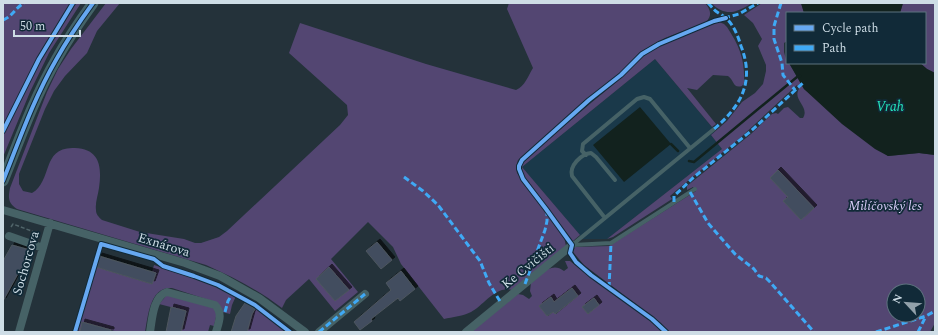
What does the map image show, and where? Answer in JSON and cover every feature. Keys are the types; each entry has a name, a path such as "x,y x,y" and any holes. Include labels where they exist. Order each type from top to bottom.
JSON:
{"main road":[{"path":"3,181 31,111 50,71 79,22 93,3"}],"street":[{"name":"Exnárova","path":"3,210 185,263 220,276 259,298 305,332"},
{"name":"Sochorcova","path":"19,332 50,224"},
{"path":"9,236 44,248"},
{"name":"Ke Cvičišti","path":"466,332 572,245"},
{"path":"150,332 152,318 158,300 162,294 167,292 215,305 220,313 216,332"},
{"path":"319,332 365,294"}],"lane":[{"path":"586,155 582,151 583,144 637,99 644,97 650,99 690,148"},
{"path":"572,245 714,129"},
{"path":"605,218 572,176 572,168 574,164 589,153 594,154 615,180"},
{"name":"Ke Cvičišti","path":"572,245 611,242 695,189"}],"shaded area":[{"path":"655,59 715,131 711,135 722,149 607,239 583,239 522,167"}],"green space":[{"path":"3,3 81,3 49,53 30,92 3,157"},
{"path":"106,3 120,3 97,31 87,53 65,76 54,91 45,109 19,174 19,184 23,191 32,193 43,181 52,158 57,152 64,149 83,149 90,152 98,160 100,180 96,202 96,212 102,220 140,232 184,239 195,243 201,243 219,237 227,231 340,125 348,115 347,105 289,53 300,23 426,64 516,90 524,83 533,68 507,9 509,3 705,3 709,10 710,17 706,22 665,38 640,52 619,74 586,100 518,160 516,167 517,173 564,237 566,246 512,290 501,290 495,293 476,309 468,313 444,319 401,264 393,247 368,222 331,259 358,292 335,311 309,279 286,300 282,308 245,284 206,265 14,207 9,200 10,188 47,92 58,69 71,49"},
{"path":"711,3 752,3 736,11 726,12"},
{"name":"Milíčovský les","path":"762,3 801,3 804,12 786,12 786,42 784,43 784,52 786,64 790,64 804,89 888,156 919,153 935,155 935,323 930,332 669,332 661,323 584,265 573,252 575,247 609,246 696,191 693,187 687,190 687,186 751,134 772,114 778,114 784,108 788,107 800,118 803,118 805,114 797,93 799,89 797,85 740,138 670,196 672,199 613,237 607,239 722,149 711,135 727,121 742,102 755,93 763,84 766,65 758,46 762,39 753,23 744,15"},
{"path":"903,3 935,3 935,73 921,64 926,64 926,12 900,12"},
{"path":"719,22 727,27 741,54 744,67 744,83 739,87 735,85 728,76 713,75 697,90 687,88 716,124 712,127 655,59 522,167 580,235 573,241 523,175 521,167 524,161 618,81 638,60 649,52 679,36"},
{"path":"565,261 570,261 641,313 663,332 469,332 518,294 529,299 532,296 530,291 531,283 546,270 550,268 559,268 564,271 568,268","holes":["572,288 578,296 556,314 553,312 548,316 539,306 551,297 554,302"]},
{"path":"154,265 205,281 236,296 230,314 222,312 212,301 172,288 159,292 151,303 145,332 118,332 83,322 80,332 77,332 96,267 152,284 156,273 152,272"},
{"path":"167,295 211,307 216,310 214,326 210,325 208,332 182,332 186,311 159,304"},
{"path":"255,306 266,313 288,332 247,332 248,319"}],"water":[{"path":"801,3 903,3 900,12 804,12"},
{"name":"Vrah","path":"790,64 921,64 935,73 935,155 919,153 888,156 875,149 842,124 804,89"},
{"path":"640,107 671,144 624,182 593,145"}],"building":[{"path":"778,170 814,208 801,220 783,201 788,197 770,178"},
{"path":"377,242 392,260 381,269 366,251"},
{"path":"12,245 30,250 24,269 21,268 3,301 3,261"},
{"path":"99,256 156,273 152,284 96,267"},
{"path":"329,267 349,290 335,301 316,279"},
{"path":"401,271 415,289 400,301 398,298 371,319 372,321 360,330 354,322 391,290 386,283"},
{"path":"572,288 578,296 555,314 553,312 547,316 539,306 551,297 554,302"},
{"path":"594,298 599,305 588,314 582,307"},
{"path":"245,303 255,309 247,332 231,332 236,316"},
{"path":"171,307 186,311 181,332 166,332"},
{"path":"82,322 111,330 111,332 80,332"}],"waterway":[{"path":"689,161 694,162 800,76"},
{"path":"671,144 678,151"}],"marked path":[{"path":"3,20 9,17 24,3"},
{"path":"708,3 727,19 734,28 745,59 746,71 746,82 738,102 732,111 714,129"},
{"path":"724,18 739,14 758,3"},
{"path":"781,3 774,26 774,39 782,63 783,75 795,90"},
{"path":"674,202 674,196 694,177 751,131 804,82"},
{"path":"404,177 423,191 438,205 480,261 489,283 501,303"},
{"path":"690,192 708,223 735,254 754,269 759,276 766,278 814,332"},
{"path":"525,284 545,230 547,212"},
{"path":"609,288 611,243"},
{"path":"225,312 228,301 233,293"},
{"path":"319,332 365,294"},
{"path":"876,332 926,316 935,311"},
{"path":"918,332 922,323"}],"cycle path":[{"path":"3,131 39,59 73,3"},
{"path":"3,181 27,120 48,74 69,38 93,3"},
{"path":"666,332 652,319 591,275 576,262 570,253 572,245 523,179 519,166 522,160 589,100 621,75 642,54 659,44 714,21 726,18"},
{"path":"75,332 101,244 154,259 163,266 218,285 255,305 290,332"}]}
